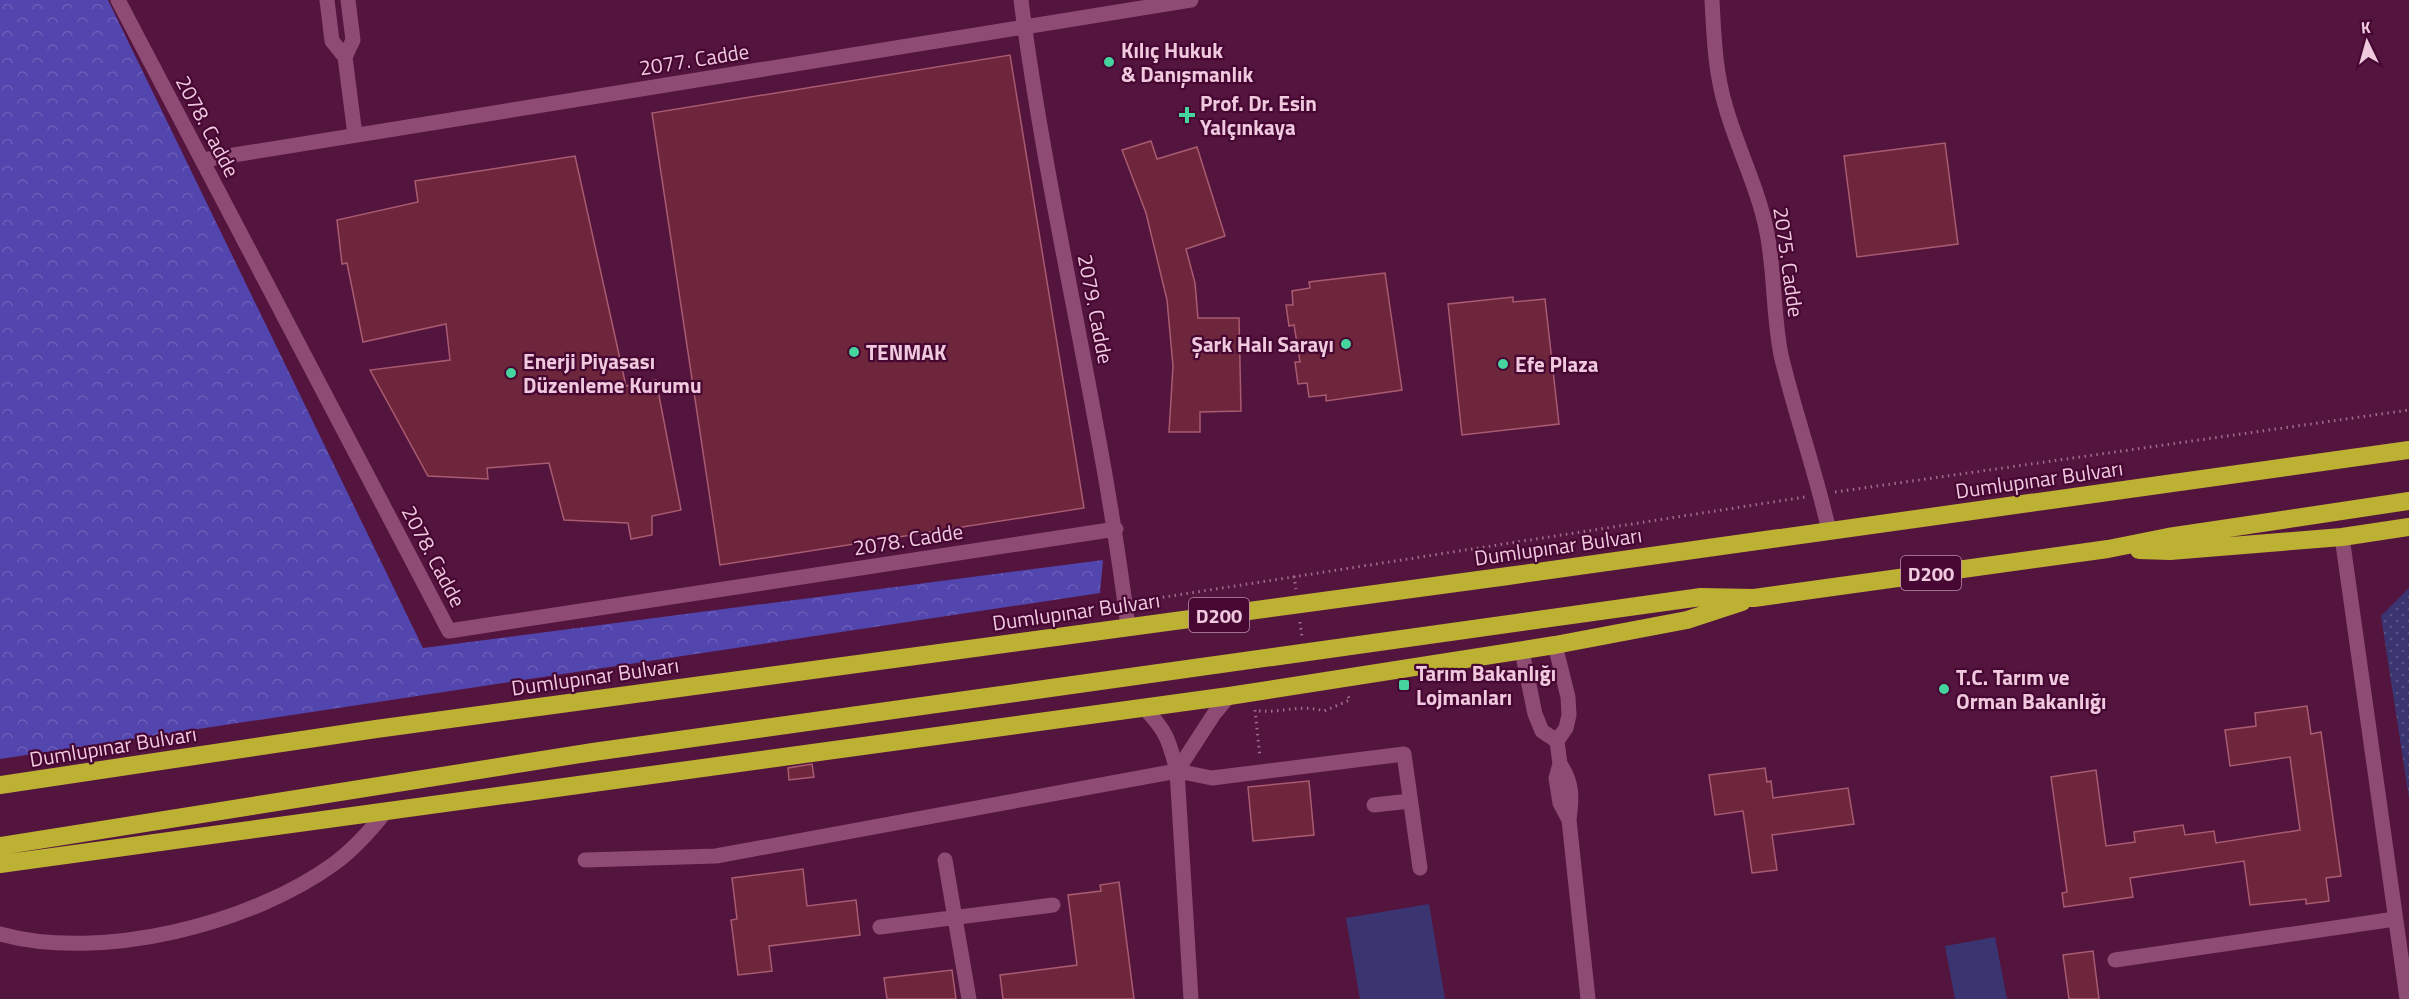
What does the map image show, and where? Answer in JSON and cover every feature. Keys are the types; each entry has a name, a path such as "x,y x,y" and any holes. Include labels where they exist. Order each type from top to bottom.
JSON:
{"highway":[{"name":"Dumlupınar Bulvarı","path":"0,785 376,729 2409,450"},
{"name":"D200","path":"0,846 593,752 1701,597 1754,598 2108,549 2168,537 2409,501"},
{"path":"2108,549 2170,551 2342,537 2409,527"},
{"path":"0,864 1229,696 1555,645 1687,620 1754,598"}],"street":[{"name":"2078. Cadde","path":"118,0 449,631 1116,529"},
{"path":"327,0 332,41 345,57 355,135"},
{"path":"345,57 353,40 348,0"},
{"name":"2079. Cadde","path":"1021,0 1039,124 1116,529 1128,627"},
{"name":"2077. Cadde","path":"203,160 1191,0"},
{"name":"2075. Cadde","path":"1712,0 1714,52 1725,107 1759,201 1767,233 1774,312 1782,356 1821,494 1829,531"},
{"path":"2342,537 2407,999"},
{"path":"1555,645 1568,697 1569,715 1566,728 1557,741 1560,764 1568,777 1572,800 1569,820 1588,999"},
{"path":"1522,651 1535,714 1542,731 1557,741"},
{"path":"1177,771 1214,714 1229,696"},
{"path":"1144,708 1162,726 1177,771 1191,999"},
{"path":"585,860 716,855 1177,771 1212,778 1404,754 1420,868"},
{"path":"1374,805 1410,801"},
{"path":"0,934 56,942 112,941 173,933 234,915 292,889 335,863 366,836 386,811"},
{"path":"945,860 969,999"},
{"path":"880,927 1053,904"},
{"path":"2115,960 2395,919"}],"path":[{"path":"1125,603 1821,494 2409,410"},
{"path":"1255,710 1272,712 1311,706 1324,711 1350,700"},
{"path":"1254,703 1261,772"}],"green space":[{"path":"0,0 108,0 423,648 1103,560 1100,593 0,759"}],"shaded area":[{"path":"2409,588 2409,798 2381,616"},
{"path":"1429,904 1445,999 1360,999 1346,918"},
{"path":"1995,937 2007,999 1955,999 1945,946"}],"building":[{"path":"1010,55 1084,508 720,565 652,113"},
{"path":"1151,141 1157,159 1197,147 1225,236 1186,249 1195,283 1198,318 1239,318 1241,411 1200,412 1200,432 1169,432 1173,366 1167,300 1146,213 1122,150"},
{"path":"1945,143 1958,244 1857,257 1844,156"},
{"path":"575,156 626,386 656,380 681,510 652,516 652,535 631,539 628,523 564,520 549,463 487,468 488,479 428,476 370,370 450,360 446,324 363,342 347,263 342,264 337,220 418,202 415,181"},
{"name":"Şark Halı Sarayı","path":"1385,273 1402,390 1326,401 1326,395 1309,397 1307,383 1298,384 1295,362 1300,362 1294,325 1289,326 1286,305 1293,305 1292,291 1310,288 1309,282"},
{"name":"Efe Plaza","path":"1513,297 1513,302 1545,299 1559,424 1462,435 1448,304"},
{"path":"2307,706 2311,734 2321,732 2341,876 2326,878 2329,901 2306,904 2306,899 2250,905 2244,861 2130,878 2133,897 2064,907 2062,893 2067,892 2051,777 2096,770 2106,846 2135,842 2134,832 2183,825 2185,835 2214,831 2216,843 2300,830 2290,757 2230,766 2225,730 2256,726 2255,713"},
{"path":"812,764 814,777 789,780 788,768"},
{"path":"1765,768 1767,782 1771,781 1773,798 1848,788 1854,824 1772,835 1777,870 1752,873 1743,811 1715,815 1709,775"},
{"path":"1309,781 1314,835 1253,841 1248,787"},
{"path":"803,869 807,906 856,900 860,935 769,946 772,971 738,975 731,920 737,919 732,878"},
{"path":"1119,882 1134,999 1003,999 1000,975 1077,965 1068,895 1101,891 1100,885"},
{"path":"2093,951 2099,999 2069,999 2063,955"},
{"path":"952,970 956,999 887,999 884,978"}],"place":[{"name":"Kılıç Hukuk & Danışmanlık","path":"1109,62"},
{"name":"Prof. Dr. Esin Yalçınkaya","path":"1187,115"},
{"name":"Şark Halı Sarayı","path":"1346,344"},
{"name":"TENMAK","path":"854,352"},
{"name":"Efe Plaza","path":"1503,364"},
{"name":"Enerji Piyasası Düzenleme Kurumu","path":"511,373"},
{"name":"Tarım Bakanlığı Lojmanları","path":"1404,685"},
{"name":"T.C. Tarım ve Orman Bakanlığı","path":"1944,689"}]}
